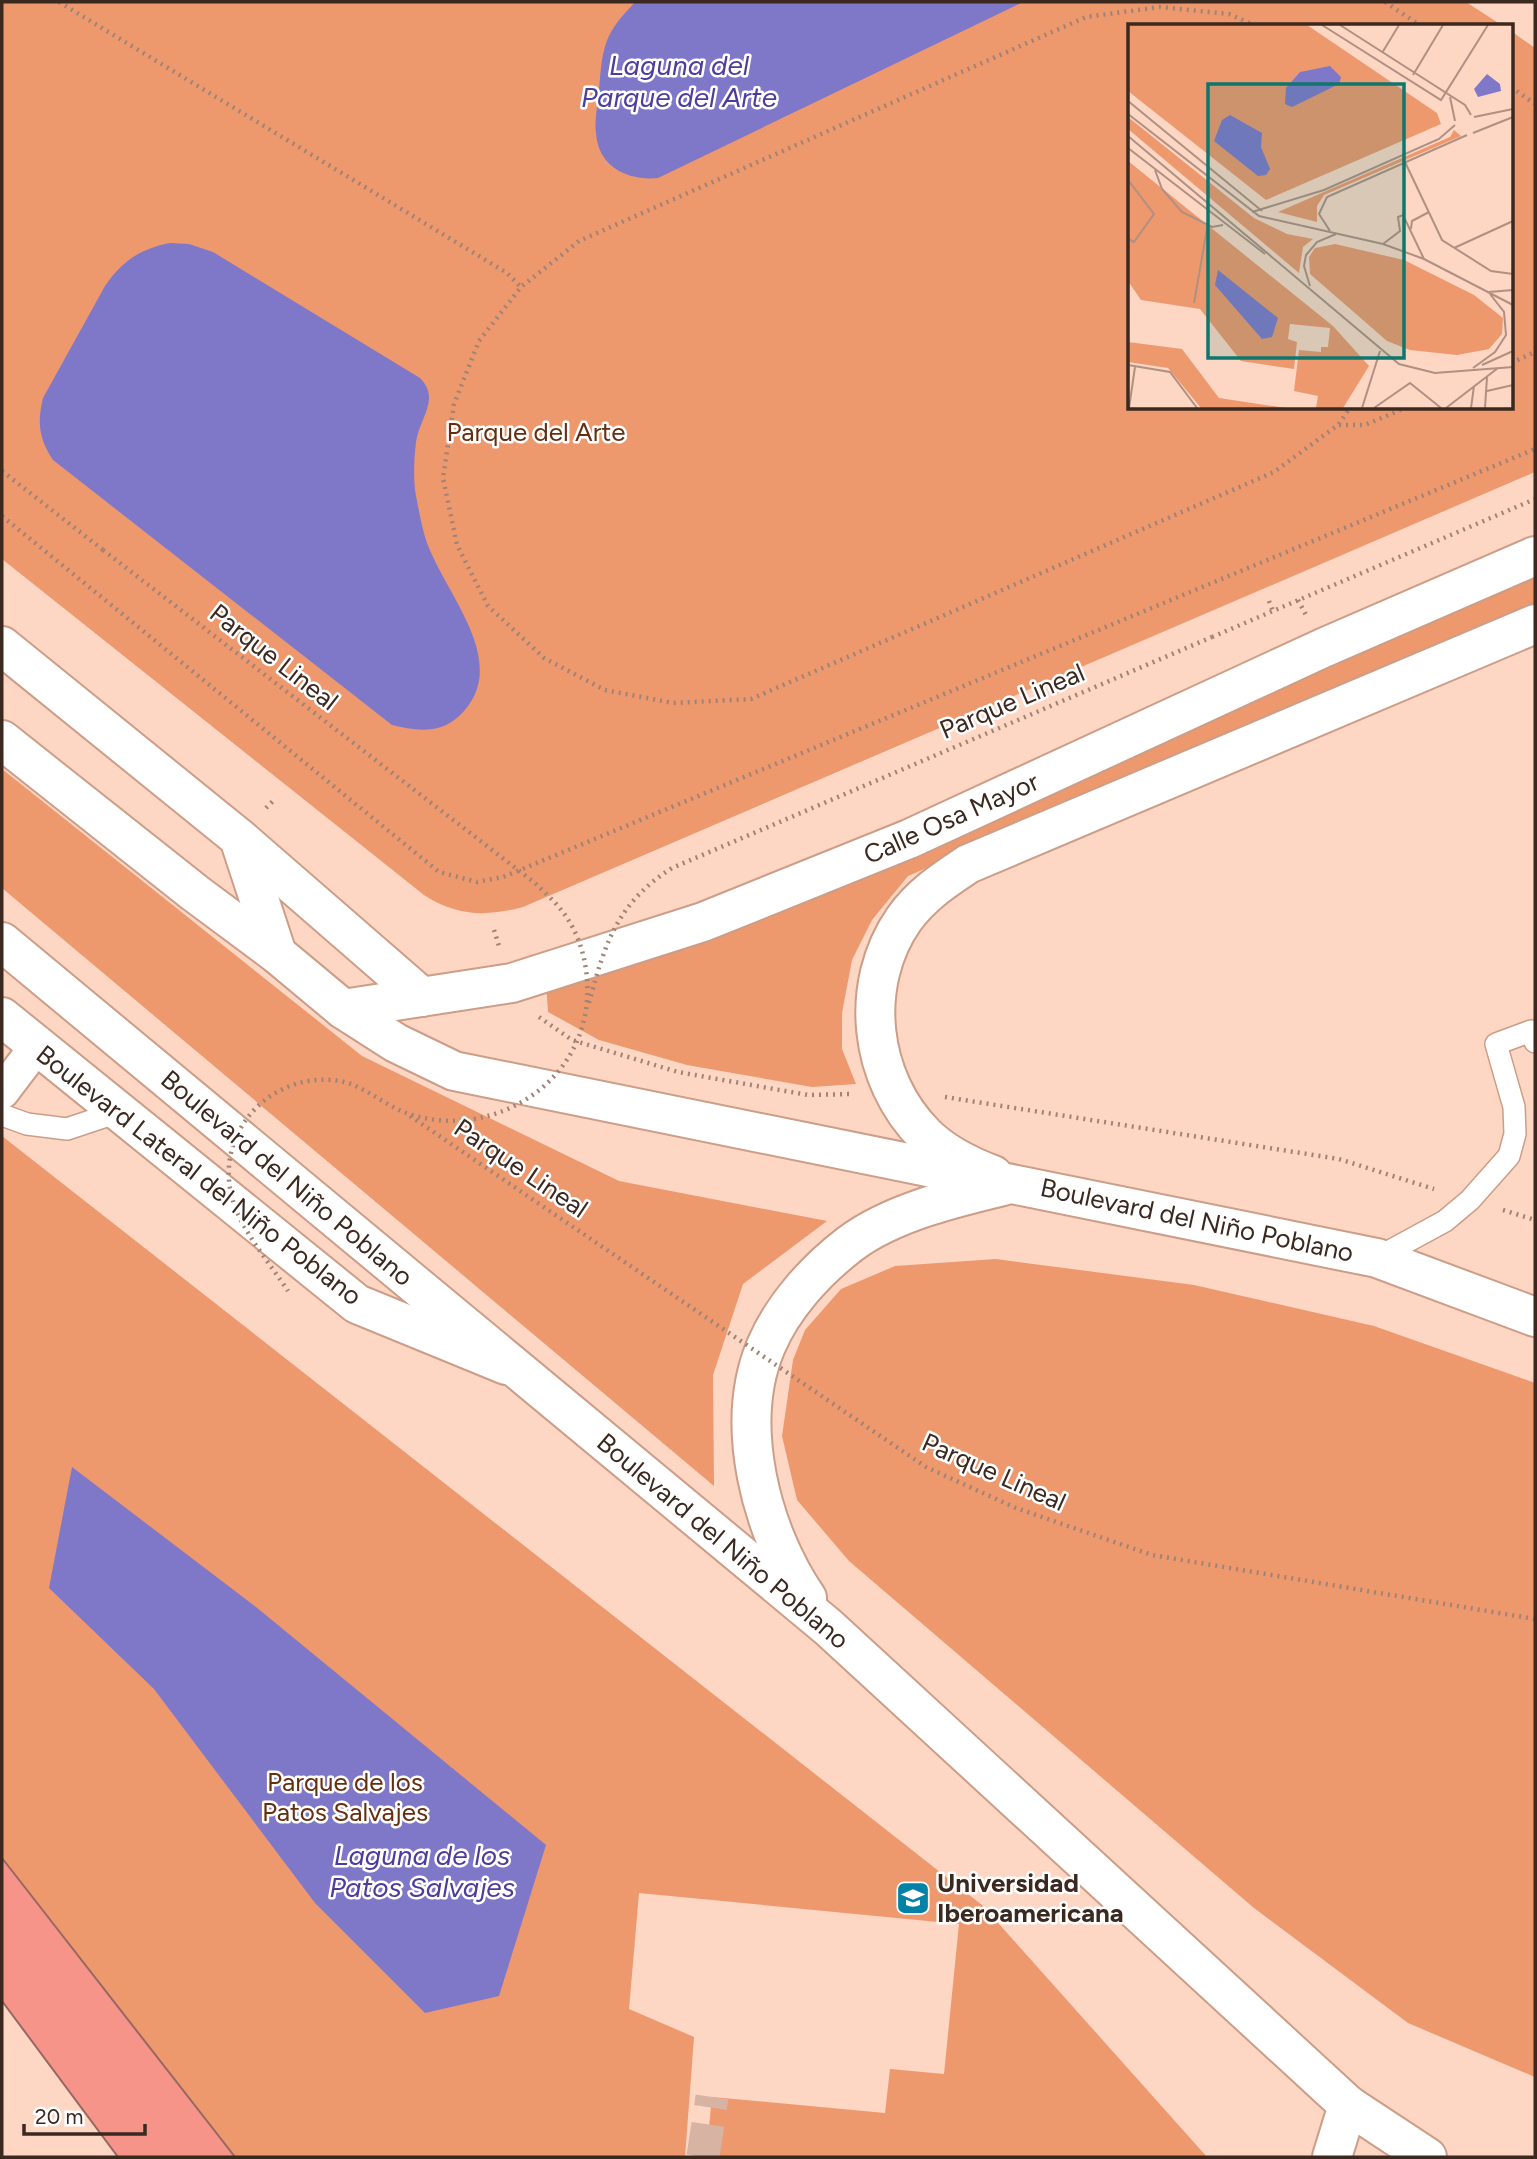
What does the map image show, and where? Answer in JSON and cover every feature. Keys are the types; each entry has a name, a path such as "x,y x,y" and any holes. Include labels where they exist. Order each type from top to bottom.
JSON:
{"main road":[{"name":"Calle Osa Mayor","path":"343,1009 512,983 703,922 909,839 1323,648 1535,556"},
{"name":"Calle Osa Mayor","path":"1015,1183 968,1165 925,1135 894,1093 880,1060 874,1021 878,981 888,948 904,919 933,887 968,864 1535,624"},
{"path":"2,646 239,838 422,997"},
{"name":"Boulevard del Niño Poblano","path":"2,740 195,893 277,954 343,1009 396,1043 454,1070 1377,1258 1535,1317"},
{"path":"239,838 277,954"},
{"name":"Boulevard del Niño Poblano","path":"2,942 828,1627 1348,2105 1427,2157"},
{"name":"Boulevard Lateral del Niño Poblano","path":"2,1017 356,1304 519,1370"},
{"path":"828,1627 784,1559 769,1521 758,1479 751,1437 756,1379 766,1345 783,1316 812,1277 851,1242 898,1218 947,1199 1015,1183"},
{"path":"1332,2157 1348,2105"}],"street":[{"path":"2,1092 37,1046"}],"lane":[{"path":"1377,1258 1445,1221 1469,1200 1509,1157 1515,1134 1514,1107 1496,1044 1533,1037"},
{"path":"2,1115 27,1124 67,1129 118,1111"}],"path":[{"path":"59,2 507,273 521,287"},
{"path":"1385,2 1418,24"},
{"path":"1252,24 1229,14 1160,7 1086,17 579,241 521,287 479,341 454,404 443,478 457,545 488,606 544,658 605,690 673,703 751,699 1274,472 1338,425 1349,410"},
{"path":"1512,88 1535,104"},
{"path":"1512,363 1535,352"},
{"path":"1338,425 1365,425 1400,410"},
{"path":"2,516 439,873 477,882 516,872 1535,449"},
{"name":"Parque Lineal","path":"2,471 535,883 565,915 577,936 586,964 588,993 584,1020"},
{"name":"Parque Lineal","path":"406,1114 443,1122 471,1121 512,1109 528,1099 556,1074 569,1056 584,1020 604,948 614,926 634,898 672,868 1535,499"},
{"path":"1269,601 1273,611"},
{"path":"494,930 512,983 544,1021 572,1040 678,1072 808,1095 894,1093 954,1098 1339,1159 1535,1220"},
{"name":"Parque Lineal","path":"288,1292 242,1221 231,1193 229,1165 232,1147 247,1116 260,1102 277,1091 303,1081 333,1080 363,1089 406,1114 926,1467 1016,1508 1152,1555 1535,1619"}],"green space":[{"name":"Parque del Arte","path":"2,2 1466,2 1500,24 1128,24 1128,410 1512,410 1512,32 1535,48 1535,472 523,907 472,913 448,907 424,895 2,559"},
{"path":"1535,576 1535,605 908,876 872,920 852,960 842,1013 842,1049 856,1084 812,1087 687,1065 599,1040 548,1012 546,983 724,935"},
{"path":"2,769 362,1056 619,1181 827,1221 743,1284 713,1375 714,1486 2,888"},
{"name":"Parque de los Patos Salvajes","path":"2,1136 982,1905 1207,2157 706,2157 712,2097 885,2113 890,2069 944,2074 959,1924 639,1893 629,2009 694,2037 685,2157 235,2157 2,1858"},
{"path":"996,1259 1194,1285 1374,1326 1535,1383 1535,2077 1408,2023 1254,1908 849,1561 797,1500 782,1436 793,1360 805,1330 841,1289 895,1266"}],"water":[{"name":"Laguna del Parque del Arte","path":"635,2 1023,2 658,178 647,178 626,174 609,163 598,145 596,128 605,46 613,28"},
{"path":"170,243 189,244 213,252 420,378 426,386 429,401 415,448 416,496 427,543 471,631 478,654 480,676 474,697 451,722 426,730 392,725 53,460 48,452 40,430 43,398 105,286 133,257"},
{"name":"Laguna de los Patos Salvajes","path":"72,1467 256,1607 546,1845 499,1996 425,2013 315,1903 154,1689 49,1588"}],"building":[{"path":"2,1858 235,2157 118,2157 2,2001"}],"tunnel":[{"path":"703,2157 712,2097"}],"place":[{"name":"Universidad Iberoamericana","path":"913,1898"}]}
